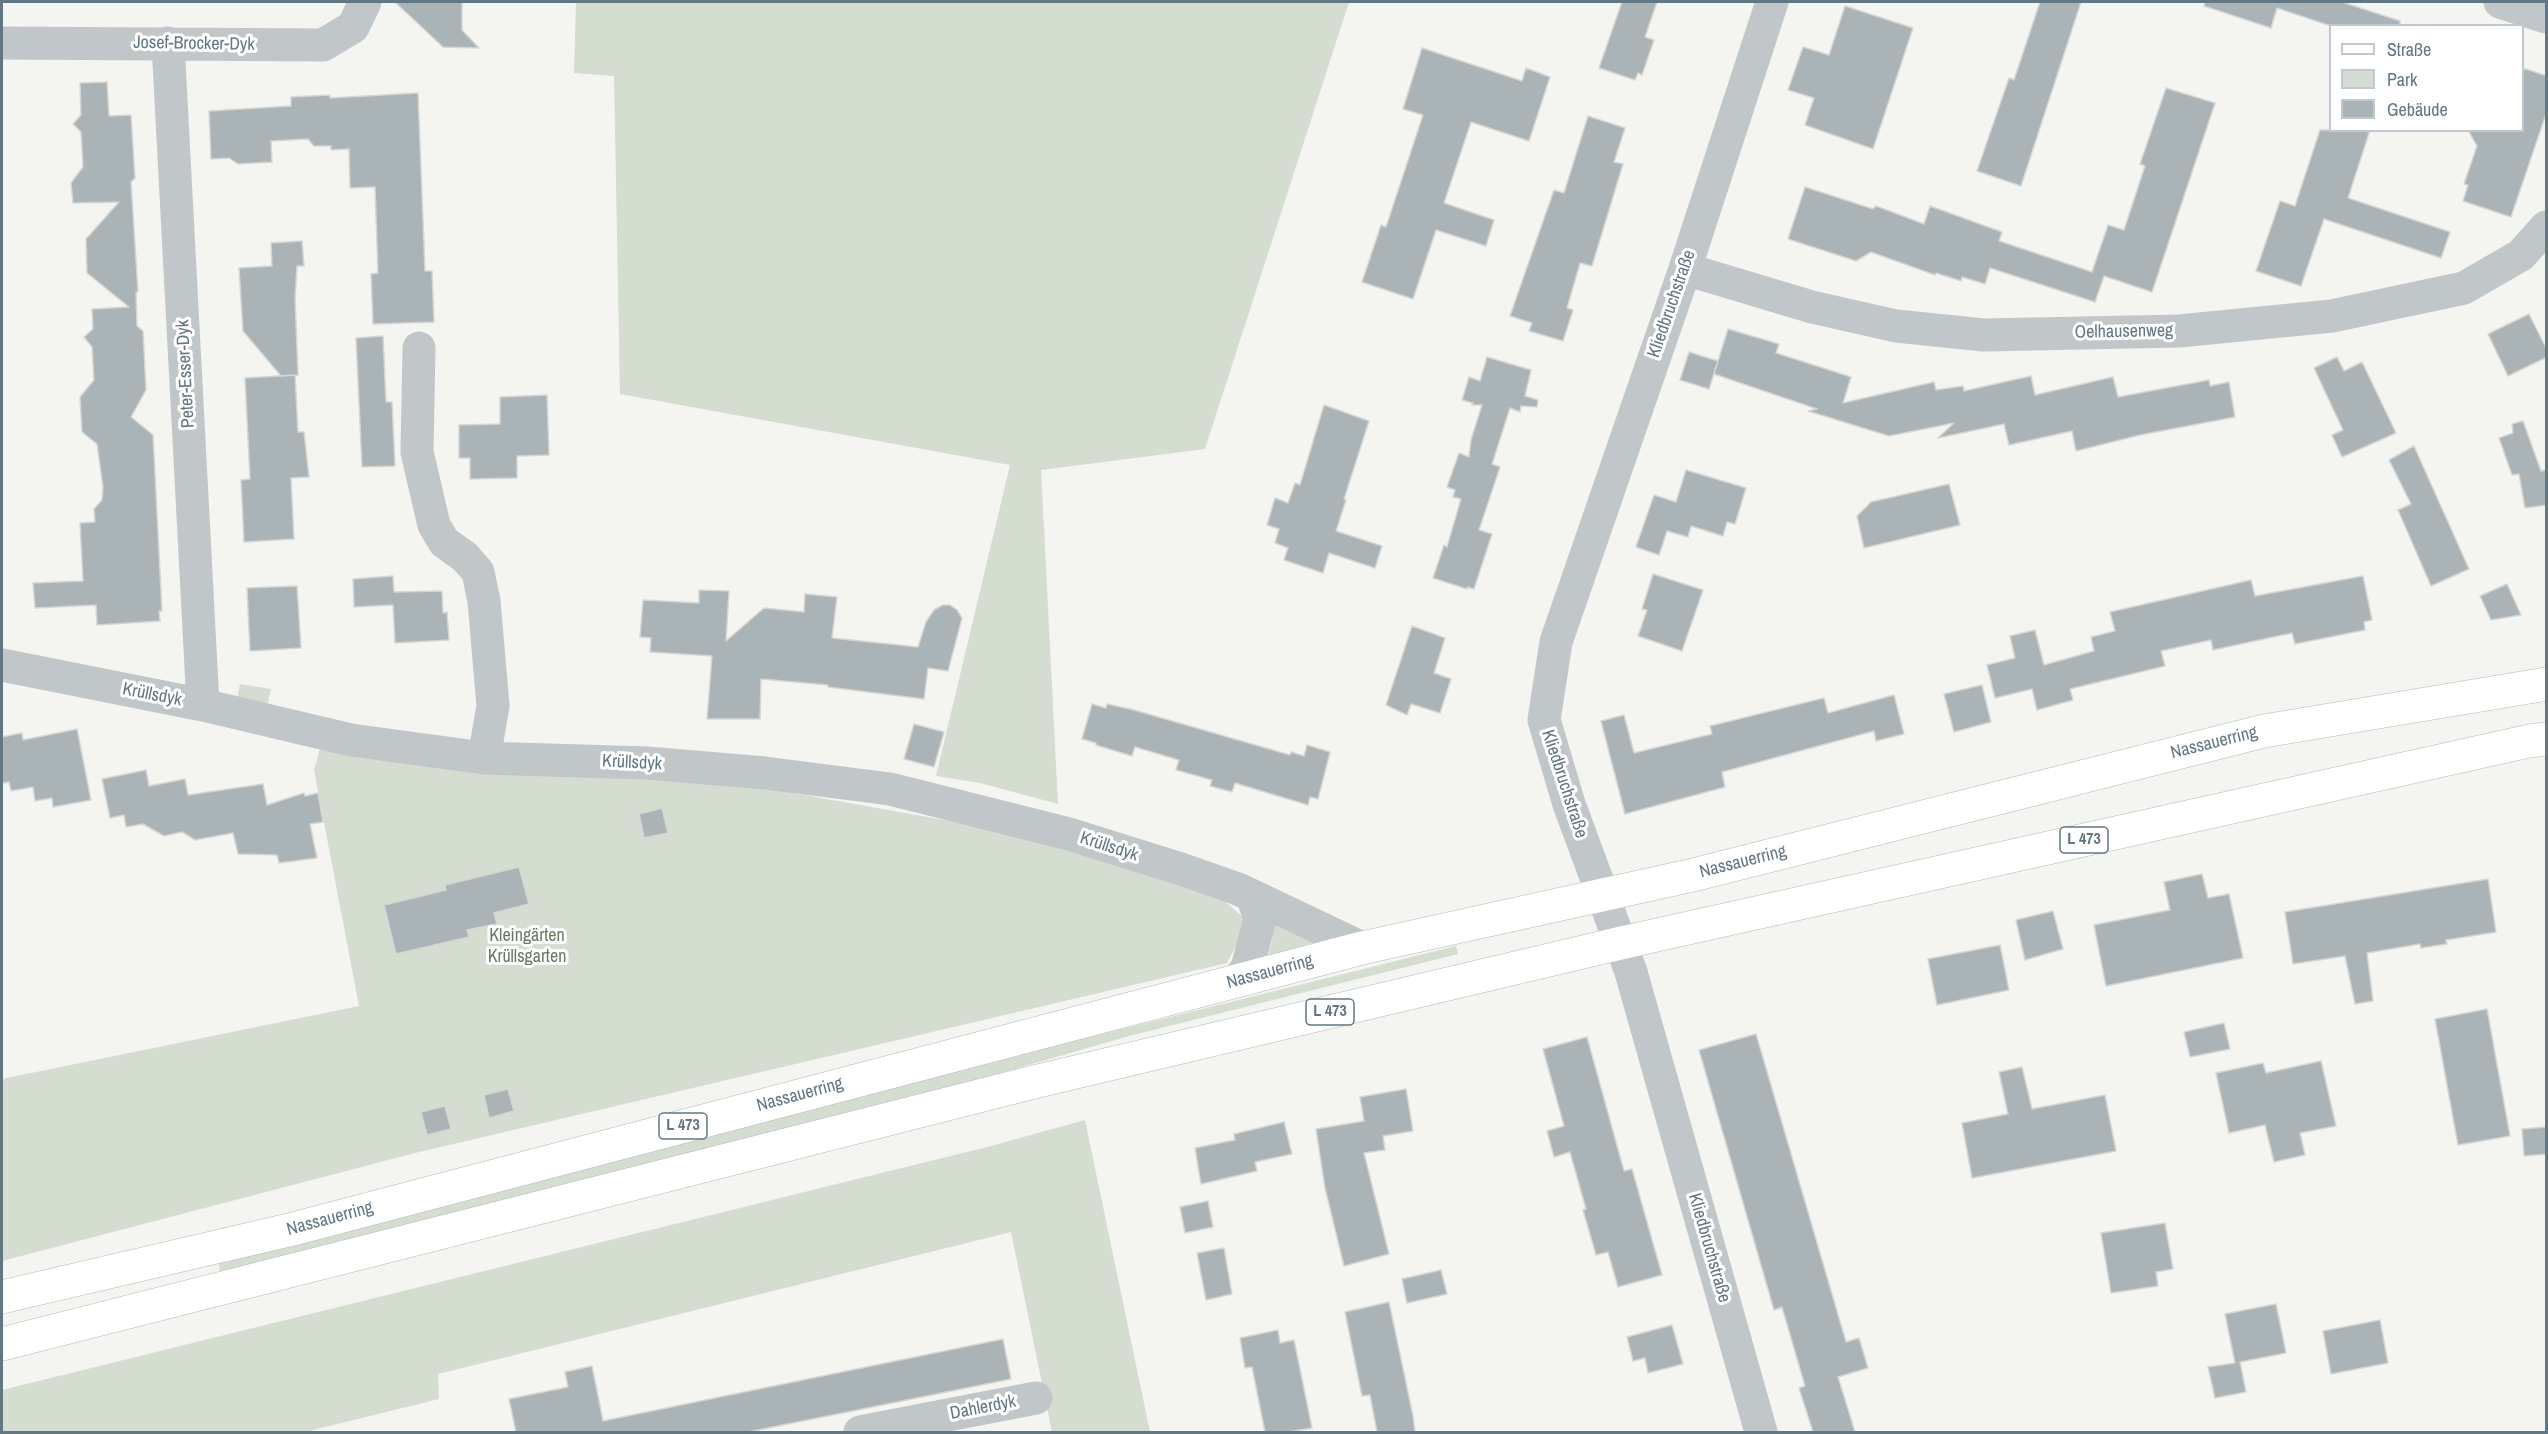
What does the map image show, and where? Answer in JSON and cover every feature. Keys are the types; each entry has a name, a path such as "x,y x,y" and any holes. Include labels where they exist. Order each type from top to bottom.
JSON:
{"main road":[{"name":"Nassauerring","path":"2,1297 293,1229 1362,948 1708,871 2264,730 2547,684"},
{"name":"L 473","path":"2,1344 1038,1081 1621,943 2529,741 2547,739"}],"street":[{"name":"Josef-Brocker-Dyk","path":"2,43 323,45 353,27 365,2"},
{"name":"Kliedbruchstraße","path":"1761,1432 1621,943 1569,804 1544,720 1556,642 1684,269 1772,2"},
{"path":"2500,2 2547,17"},
{"name":"Peter-Esser-Dyk","path":"168,43 203,705"},
{"name":"Oelhausenweg","path":"1684,269 1812,307 1896,326 1984,335 2179,331 2332,316 2464,288 2521,255 2547,227"},
{"path":"419,348 417,452 434,525 444,542 465,557 478,572 484,601 493,706 484,758"},
{"name":"Krüllsdyk","path":"2,665 203,705 351,740 484,758 647,763 765,773 891,789 1069,834 1238,889 1362,948"},
{"path":"1238,980 1247,968 1260,919 1253,898"},
{"name":"Dahlerdyk","path":"860,1432 1036,1398"}],"green space":[{"path":"576,2 1349,2 1205,449 1041,470 1058,804 980,783 936,776 1010,465 620,394 614,76 574,73"},
{"path":"240,684 271,689 266,711 236,705"},
{"name":"Kleingärten Krüllsgarten","path":"320,748 765,788 1040,837 1217,894 1248,922 1227,963 415,1153 2,1261 2,1079 359,1006 314,770"},
{"path":"1271,915 1326,939 1268,956 1273,936"},
{"path":"1456,946 1458,954 1129,1036 793,1133 221,1278 217,1254"},
{"path":"1085,1120 1150,1432 1052,1432 1011,1232 438,1374 439,1399 305,1432 2,1432 2,1390 991,1146"}],"building":[{"path":"395,2 462,2 462,30 479,48 443,47"},
{"path":"1622,2 1657,2 1645,37 1654,40 1642,75 1638,73 1635,80 1599,68"},
{"path":"2040,2 2081,2 2021,186 1977,171 2009,78 2014,80"},
{"path":"2205,2 2342,2 2400,21 2400,24 2329,25 2277,8 2271,28 2204,6"},
{"path":"1845,6 1913,28 1873,149 1805,125 1814,98 1788,90 1803,47 1829,55"},
{"path":"1422,48 1522,81 1526,68 1550,77 1529,141 1471,122 1444,203 1494,220 1486,246 1436,230 1413,299 1362,282 1381,225 1386,227 1423,115 1403,109"},
{"path":"2524,68 2547,76 2547,111 2511,217 2463,201 2468,185 2464,184 2477,146 2469,132 2524,132"},
{"path":"107,82 109,116 131,115 135,178 131,182 138,292 136,292 137,326 143,331 146,390 131,417 153,435 162,611 159,611 160,621 97,625 96,605 35,608 33,583 83,581 80,523 95,522 94,509 102,500 103,487 97,444 82,432 80,397 94,380 92,347 84,337 93,329 92,309 129,307 87,273 86,239 119,202 73,203 71,183 83,167 81,132 73,124 81,115 80,83"},
{"path":"2166,88 2215,103 2152,292 2104,276 2095,302 1990,268 1985,284 1962,277 1961,281 1936,273 1935,275 1871,252 1856,261 1788,239 1805,187 1873,209 1876,206 1924,224 1930,206 2002,232 1999,241 2092,272 2108,225 2124,230 2145,166 2140,164"},
{"path":"418,93 425,271 432,271 434,322 373,324 371,274 378,273 375,187 350,188 349,149 331,150 331,146 314,146 308,139 271,141 272,162 238,164 229,158 211,159 209,111 291,106 291,97 330,95 330,98"},
{"path":"1588,116 1625,128 1614,162 1623,164 1592,266 1580,263 1567,308 1573,310 1563,341 1529,331 1532,323 1510,316 1554,190 1564,193"},
{"path":"2320,130 2369,132 2348,198 2450,232 2441,258 2324,219 2301,286 2256,271 2280,201 2295,206"},
{"path":"302,241 304,266 297,266 295,298 298,375 281,376 243,331 239,268 272,266 271,243"},
{"path":"2529,314 2547,350 2547,357 2508,376 2488,334"},
{"path":"1728,329 1779,344 1776,353 1851,377 1843,403 1934,382 1936,390 1963,386 1964,391 2031,376 2035,395 2113,377 2118,397 2209,380 2210,386 2229,382 2235,417 2140,435 2076,451 2072,431 2009,445 2004,424 1938,438 1954,423 1889,436 1808,411 1817,409 1714,374"},
{"path":"383,336 386,402 392,402 395,466 362,467 356,338"},
{"path":"1689,352 1718,361 1709,389 1680,380"},
{"path":"1487,357 1531,370 1525,396 1538,400 1537,407 1521,406 1520,412 1510,408 1492,464 1500,467 1479,530 1492,534 1474,589 1467,587 1467,589 1433,578 1444,545 1447,547 1461,499 1453,497 1455,490 1447,487 1459,453 1469,457 1471,440 1482,405 1472,405 1473,403 1462,400 1469,377 1480,381"},
{"path":"2337,357 2344,371 2362,362 2396,433 2342,457 2332,435 2343,430 2314,368"},
{"path":"295,375 298,432 304,432 309,477 291,478 294,539 244,542 241,480 250,479 245,378"},
{"path":"547,395 549,455 517,456 517,478 470,479 470,458 459,458 459,425 500,424 500,397"},
{"path":"1324,405 1369,421 1336,531 1382,546 1375,568 1329,553 1323,573 1284,560 1288,548 1275,543 1279,529 1267,525 1275,498 1288,503 1295,483 1300,485"},
{"path":"2523,421 2541,471 2547,470 2547,505 2525,508 2519,474 2512,475 2499,438 2513,433 2512,424"},
{"path":"2414,446 2469,569 2431,586 2398,510 2411,504 2389,460"},
{"path":"1686,470 1746,488 1735,524 1727,522 1723,536 1691,526 1688,537 1667,531 1659,555 1636,547 1654,495 1676,502"},
{"path":"1949,484 1960,525 1864,548 1857,516 1871,502"},
{"path":"1653,574 1703,590 1682,651 1638,636 1647,610 1642,609"},
{"path":"393,576 394,592 442,591 443,613 447,612 449,640 395,643 393,605 354,607 353,579"},
{"path":"2363,576 2372,620 2364,622 2365,630 2295,644 2292,633 2213,650 2211,640 2161,651 2165,666 2070,689 2073,700 2037,710 2032,689 1995,698 1987,665 2015,658 2010,636 2035,630 2044,665 2094,651 2091,637 2115,631 2110,612 2251,580 2255,596"},
{"path":"2507,584 2521,615 2491,620 2480,596"},
{"path":"297,586 301,648 250,651 247,588"},
{"path":"699,590 729,591 726,641 764,608 804,612 805,594 837,597 832,638 918,647 926,622 934,610 943,605 950,605 962,618 948,671 928,668 924,699 828,687 828,685 761,679 760,719 707,719 712,656 650,652 651,638 640,637 643,600 699,603"},
{"path":"1412,626 1445,638 1434,673 1451,679 1440,713 1411,704 1407,715 1386,705"},
{"path":"1982,685 1991,722 1954,732 1944,694"},
{"path":"1894,695 1904,734 1876,741 1874,731 1722,772 1725,787 1625,814 1601,721 1624,715 1634,753 1712,734 1710,726 1824,698 1828,713"},
{"path":"1092,704 1106,708 1107,704 1134,710 1290,755 1291,752 1304,756 1307,745 1330,752 1318,799 1310,797 1308,805 1235,783 1232,792 1210,786 1212,780 1176,770 1179,760 1135,747 1132,756 1096,745 1096,743 1082,739"},
{"path":"914,724 944,732 934,767 904,759"},
{"path":"77,729 91,800 53,807 52,798 35,801 33,787 11,791 9,782 2,783 2,737 22,733 23,740"},
{"path":"146,770 149,786 185,779 188,795 263,784 267,805 304,793 305,796 318,793 323,822 310,824 317,858 279,863 277,855 238,854 233,833 195,840 182,832 164,836 143,824 126,827 124,815 110,818 102,779"},
{"path":"662,808 668,833 644,838 639,814"},
{"path":"519,867 529,904 494,913 497,924 467,930 469,937 396,954 384,905 446,890 445,885"},
{"path":"2202,874 2208,898 2229,894 2243,958 2106,986 2094,925 2170,910 2164,882"},
{"path":"2488,879 2496,932 2446,940 2447,944 2421,948 2420,944 2367,953 2373,1001 2355,1004 2345,956 2293,964 2285,912"},
{"path":"2053,911 2063,949 2025,960 2016,920"},
{"path":"2000,945 2009,990 1937,1005 1928,959"},
{"path":"2487,1009 2510,1136 2458,1145 2435,1019"},
{"path":"2224,1023 2230,1049 2190,1057 2184,1032"},
{"path":"1756,1034 1846,1342 1859,1338 1868,1368 1838,1377 1855,1432 1813,1432 1799,1388 1805,1386 1782,1307 1774,1310 1699,1050"},
{"path":"1587,1037 1624,1171 1632,1169 1662,1275 1618,1287 1608,1252 1596,1255 1570,1152 1554,1157 1547,1131 1564,1126 1543,1049"},
{"path":"2321,1061 2336,1126 2300,1133 2305,1155 2274,1162 2265,1125 2229,1133 2216,1073 2263,1063 2266,1073"},
{"path":"2022,1067 2032,1109 2105,1095 2116,1151 1972,1178 1962,1123 2008,1114 1999,1072"},
{"path":"508,1089 514,1111 489,1118 484,1095"},
{"path":"1406,1089 1413,1131 1383,1136 1385,1150 1364,1153 1389,1254 1344,1266 1325,1188 1316,1129 1364,1121 1360,1097"},
{"path":"445,1106 451,1129 427,1135 421,1112"},
{"path":"1284,1122 1292,1154 1255,1162 1257,1171 1201,1184 1195,1148 1235,1140 1234,1134"},
{"path":"2547,1127 2547,1154 2524,1156 2522,1129"},
{"path":"1208,1201 1213,1227 1185,1233 1180,1207"},
{"path":"2165,1223 2173,1269 2156,1272 2158,1286 2111,1293 2101,1233"},
{"path":"1224,1248 1232,1294 1206,1300 1197,1253"},
{"path":"1441,1270 1447,1294 1407,1303 1402,1279"},
{"path":"1389,1302 1415,1432 1377,1432 1370,1395 1362,1396 1345,1312"},
{"path":"2276,1304 2286,1353 2240,1362 2246,1392 2215,1398 2208,1367 2235,1363 2225,1314"},
{"path":"2380,1320 2388,1363 2331,1374 2323,1331"},
{"path":"1672,1325 1683,1364 1648,1373 1645,1358 1633,1361 1627,1337"},
{"path":"1278,1330 1280,1343 1294,1340 1312,1428 1287,1432 1265,1432 1252,1367 1245,1368 1240,1338"},
{"path":"1003,1339 1011,1379 748,1432 516,1432 509,1399 568,1387 565,1372 592,1366 603,1421"}]}
